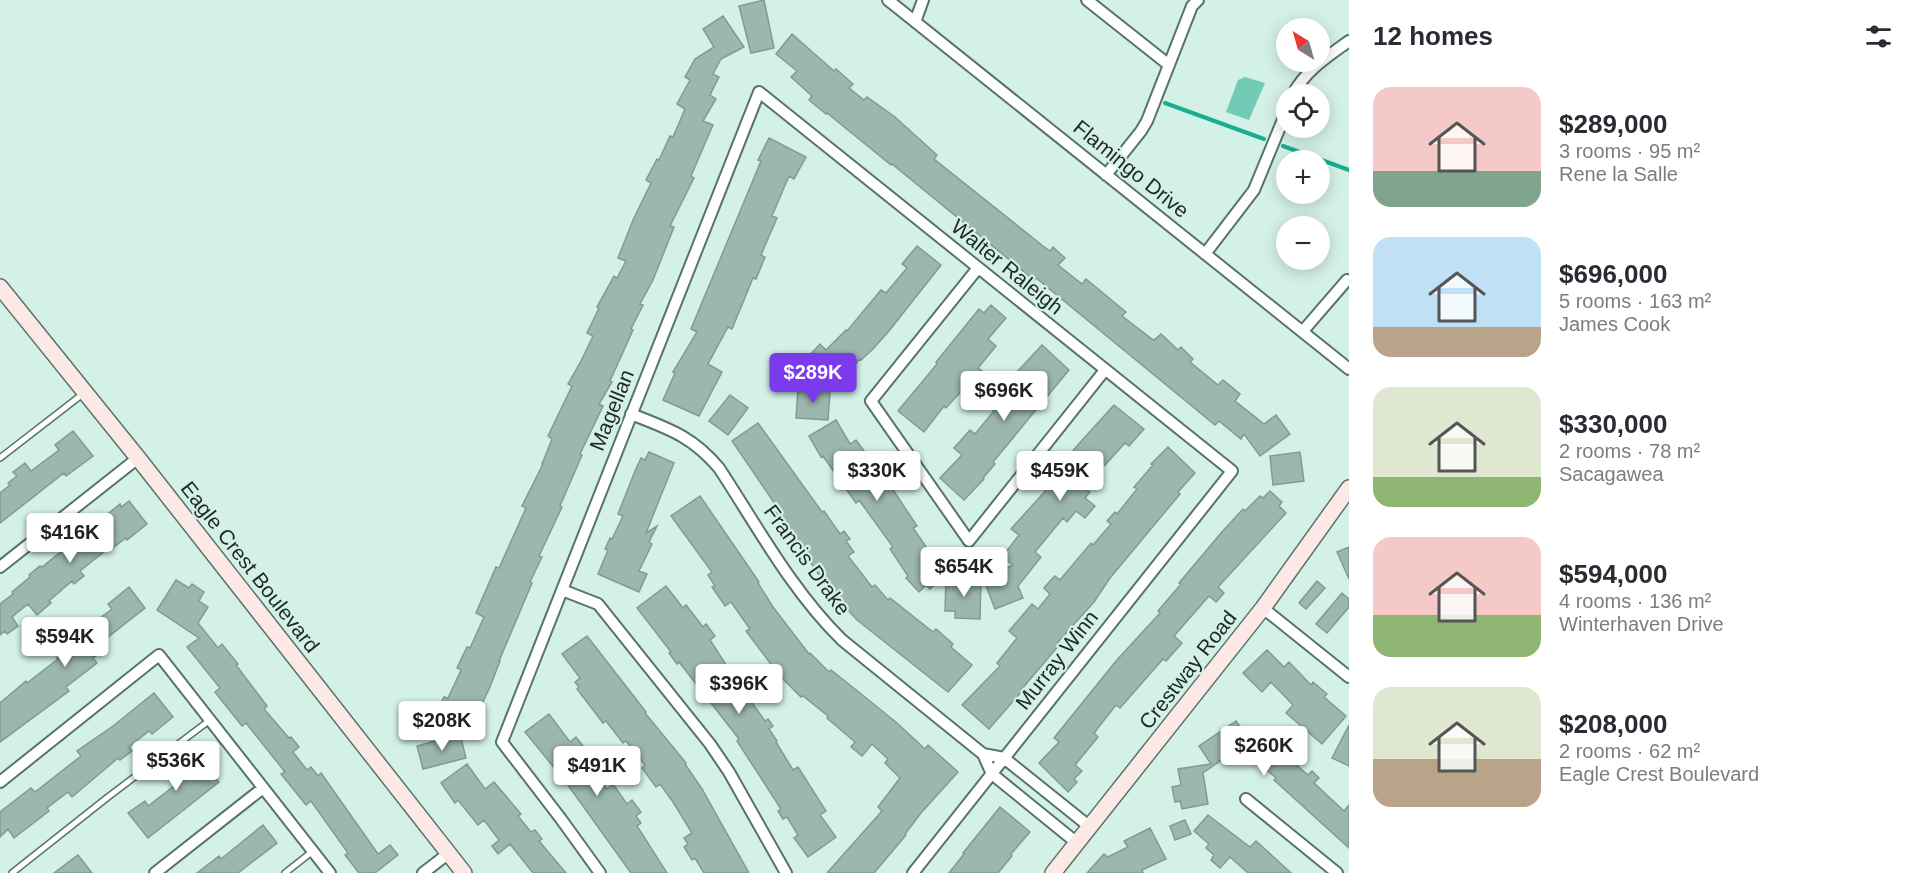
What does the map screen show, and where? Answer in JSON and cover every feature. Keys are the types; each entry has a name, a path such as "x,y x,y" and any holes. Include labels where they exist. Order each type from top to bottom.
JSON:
{"main road":[{"name":"Eagle Crest Boulevard","path":"0,287 138,458 464,873"},
{"name":"Crestway Road","path":"1053,873 1263,608 1349,488"}],"street":[{"name":"Flamingo Drive","path":"888,0 1349,369"},
{"path":"915,22 923,0"},
{"path":"1087,0 1169,65"},
{"path":"1106,175 1141,131 1192,6 1198,0"},
{"path":"1299,84 1310,69 1349,40"},
{"name":"Walter Raleigh","path":"759,92 1232,471"},
{"name":"Magellan","path":"600,873 502,742 759,92"},
{"path":"1205,254 1254,190 1276,137"},
{"path":"978,268 871,401 969,541 1105,370"},
{"path":"1302,331 1347,280"},
{"name":"Francis Drake","path":"631,414 686,436 704,450 719,468 794,582 824,623 983,754 992,774 1077,843"},
{"path":"0,567 138,458"},
{"name":"Murray Winn","path":"913,873 1232,471"},
{"path":"562,590 598,604 710,744 729,772 786,873"},
{"path":"1263,608 1349,677"},
{"path":"0,782 159,655 330,873"},
{"name":"Francis Drake","path":"983,754 1004,758 1090,827"},
{"path":"155,873 263,788"},
{"path":"1246,799 1337,873"},
{"path":"423,873 448,853"}],"lane":[{"path":"0,458 85,392"},
{"path":"12,873 210,720"},
{"path":"285,873 313,851"}],"green space":[{"path":"1245,77 1265,83 1249,120 1226,112 1238,80"}],"building":[{"path":"764,0 774,48 751,53 739,6"},
{"path":"723,16 744,47 721,59 713,74 719,77 710,95 716,99 703,121 713,125 691,176 694,178 670,226 674,227 653,280 640,304 643,305 610,381 612,382 599,404 603,406 580,454 582,455 560,506 562,507 539,556 542,557 530,582 532,583 490,687 480,708 477,707 464,732 434,718 444,697 448,698 461,670 457,668 467,647 470,648 484,617 476,613 526,508 522,506 543,464 552,439 548,436 572,386 568,384 593,336 587,333 599,308 597,307 614,276 617,278 626,261 618,258 651,183 646,180 657,159 659,160 670,136 673,137 685,109 677,104 690,80 685,77 695,59 714,47 703,29"},
{"path":"792,34 834,71 836,69 853,84 849,88 864,100 867,97 895,117 937,155 934,159 1043,246 1050,251 1053,247 1065,258 1058,265 1082,284 1086,279 1126,312 1122,316 1152,339 1154,340 1161,334 1178,350 1181,347 1193,359 1190,362 1218,385 1223,380 1240,394 1235,401 1264,424 1276,415 1290,434 1260,456 1244,434 1241,439 1219,421 1215,425 1036,278 1034,280 892,164 826,114 809,100 812,96 791,77 797,71 776,54"},
{"path":"769,138 806,157 794,179 789,176 772,216 777,218 761,255 765,257 756,279 753,278 732,329 728,327 708,364 722,372 699,416 663,400 675,373 673,372 697,332 691,329 761,161 758,160"},
{"path":"917,246 941,265 889,331 834,388 812,368 815,365 807,358 820,344 826,350 847,331 881,290 886,293 907,268 902,264"},
{"path":"991,305 1006,318 988,339 996,346 978,368 982,371 967,389 965,387 946,408 944,406 924,432 898,411 979,309 984,313"},
{"path":"1042,345 1069,370 993,462 995,464 984,479 964,500 940,478 962,455 954,448 970,430 975,434 1021,378 1016,373"},
{"path":"798,389 830,391 828,420 796,418"},
{"path":"730,395 748,408 728,435 709,421"},
{"path":"1114,405 1144,429 1129,446 1125,443 1105,465 1103,464 1084,488 1090,492 1085,498 1095,506 1085,518 1076,511 1067,522 1063,518 1035,552 1041,557 1018,586 1023,598 995,609 983,578 1013,565 1002,557 1019,535 1011,529 1048,488 1046,486 1076,447"},
{"path":"836,420 850,444 856,440 872,462 874,461 917,526 913,528 929,551 926,554 939,568 928,578 941,578 930,589 926,585 919,592 906,578 908,576 890,549 893,547 859,500 856,503 823,456 821,457 809,436"},
{"path":"758,423 822,512 824,511 840,534 844,531 850,539 846,541 854,552 848,556 872,587 875,585 888,600 890,598 933,632 936,629 953,644 951,647 972,665 948,692 857,620 823,581 807,557 809,555 776,512 779,510 732,441"},
{"path":"73,431 93,456 66,476 64,473 0,523 0,493 17,476 13,472 25,463 31,471 59,450 55,445"},
{"path":"1168,447 1195,473 1110,578 1094,602 1058,642 1060,644 989,729 962,705 1000,666 997,663 1017,638 1009,631 1032,604 1038,609 1050,594 1044,588 1055,576 1060,580 1091,543 1093,545 1111,524 1107,521 1115,512 1117,514 1137,489 1134,487 1153,465 1151,464"},
{"path":"649,452 674,463 646,533 657,526 649,542 652,544 639,571 647,574 639,592 598,574 608,550 605,549 623,516 618,514 635,471 641,458 645,460"},
{"path":"1300,452 1304,481 1273,485 1270,456"},
{"path":"1270,491 1282,502 1279,506 1286,513 1218,587 1224,593 1216,602 1209,596 1174,636 1182,643 1166,661 1163,659 1120,708 1116,705 1094,733 1098,737 1075,765 1082,771 1074,779 1077,782 1068,792 1039,763 1059,742 1054,738 1116,661 1160,613 1158,611 1181,584 1179,583 1221,533 1243,509 1245,511 1260,496 1263,498"},
{"path":"700,496 759,582 773,607 809,654 829,672 831,670 897,723 925,749 928,745 958,772 921,813 874,873 827,873 882,811 878,807 900,778 885,763 888,759 872,744 862,756 851,747 855,742 827,718 828,716 803,696 801,697 779,675 746,631 750,629 731,602 725,606 712,587 715,586 708,575 712,572 671,516"},
{"path":"129,501 147,524 127,540 126,538 111,549 110,547 80,571 84,576 74,584 72,581 37,615 28,604 12,617 18,626 7,634 5,631 0,635 0,604 40,566 42,567 120,504 121,507"},
{"path":"1349,547 1349,579 1337,552"},
{"path":"946,578 981,579 980,619 955,618 955,611 945,611"},
{"path":"176,580 189,588 192,584 204,592 199,601 208,607 198,623 218,648 222,644 238,664 236,665 267,706 264,709 299,747 293,752 307,770 311,767 318,776 321,773 378,854 390,845 398,855 375,873 359,873 345,855 348,853 311,801 306,805 281,774 285,772 246,723 242,726 215,692 220,688 187,647 199,638 157,610"},
{"path":"1317,581 1325,588 1306,609 1299,603"},
{"path":"666,586 683,608 686,605 703,627 706,624 715,636 710,640 732,674 743,666 752,678 748,681 753,687 745,693 765,721 768,719 773,726 769,729 793,770 798,767 826,811 820,815 836,837 808,857 794,838 798,835 787,817 783,819 778,811 781,809 737,741 739,739 679,662 677,664 669,653 671,652 637,608"},
{"path":"129,587 145,608 98,645 102,651 93,658 97,663 66,687 69,691 0,742 0,703 26,681 27,683 58,659 99,623 96,621 112,609 108,604"},
{"path":"1342,593 1349,599 1349,607 1327,633 1316,624"},
{"path":"587,636 686,763 749,873 704,873 695,858 692,860 684,847 688,844 684,838 692,833 673,802 660,784 656,787 642,768 645,765 626,741 623,743 606,721 603,723 577,689 579,687 575,682 580,678 562,654"},
{"path":"1267,650 1284,667 1289,662 1311,685 1313,682 1327,694 1324,697 1346,716 1322,744 1286,713 1293,705 1271,682 1262,692 1243,673"},
{"path":"154,693 173,717 152,734 149,731 129,747 132,751 120,760 118,758 72,797 68,792 47,808 49,811 14,838 8,829 0,837 0,812 31,788 35,792 81,756 77,751"},
{"path":"549,714 570,742 576,737 591,756 585,760 607,789 613,784 627,804 632,800 641,812 636,816 641,823 637,826 667,873 631,873 565,781 525,732"},
{"path":"1236,721 1253,746 1269,728 1287,744 1280,751 1308,775 1312,771 1319,778 1314,783 1344,811 1349,805 1349,848 1244,750 1235,756 1233,752 1203,773 1208,804 1182,809 1180,801 1175,802 1172,787 1181,785 1178,769 1211,764 1199,746"},
{"path":"1349,725 1349,766 1332,758"},
{"path":"460,734 466,758 423,769 417,746"},
{"path":"197,745 207,759 204,762 219,782 148,838 128,813 145,801 148,806 174,786 162,771"},
{"path":"467,764 485,789 494,782 521,814 518,816 531,832 535,830 542,839 539,841 566,873 533,873 510,844 498,854 492,846 499,840 484,820 478,825 458,800 455,803 441,783"},
{"path":"1000,807 1030,832 1011,854 1012,856 998,873 949,873 963,853"},
{"path":"1208,815 1250,847 1256,841 1291,873 1248,873 1230,857 1220,868 1211,860 1214,855 1206,848 1209,844 1194,831"},
{"path":"1185,820 1191,834 1175,840 1170,826"},
{"path":"263,825 277,843 238,873 197,873 219,856 221,859"},
{"path":"1150,828 1166,859 1142,870 1143,873 1087,873 1104,854 1108,857 1128,847 1124,841"},
{"path":"78,855 92,873 54,873"}],"waterway":[{"path":"1165,103 1264,139"},
{"path":"1283,146 1349,170"}]}
